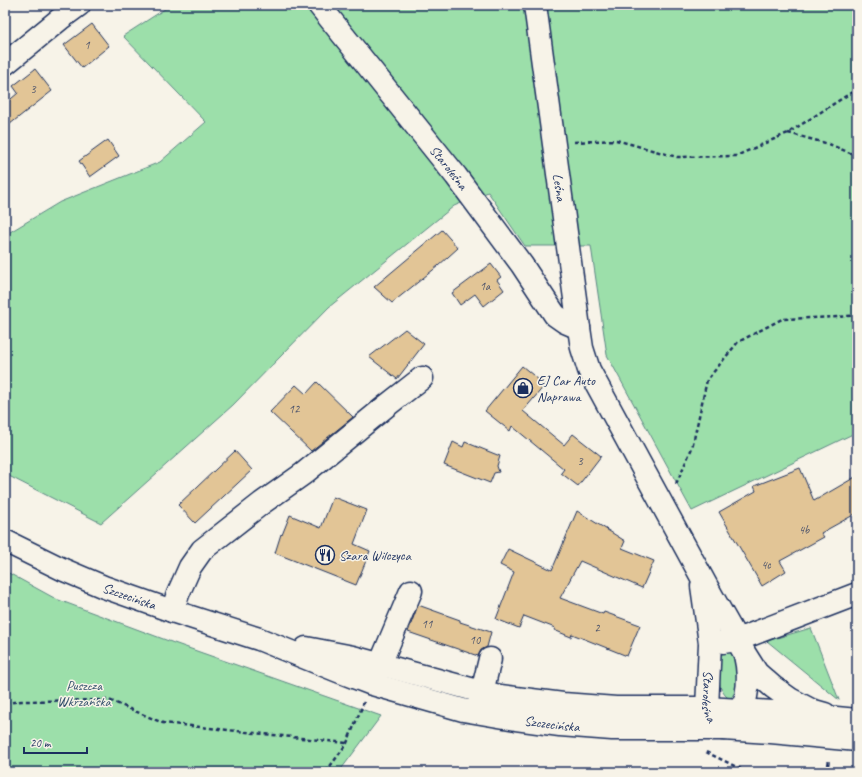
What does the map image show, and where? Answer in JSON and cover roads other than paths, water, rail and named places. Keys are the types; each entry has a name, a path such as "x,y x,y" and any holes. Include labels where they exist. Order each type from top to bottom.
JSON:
{"street":[{"path":"5,64 79,5"},
{"name":"Staroleśna","path":"319,5 456,176 522,265 555,315 579,328"},
{"name":"Leśna","path":"535,5 579,328 582,348 589,370"},
{"name":"Staroleśna","path":"589,370 741,647 761,676 790,699 816,711 854,720"},
{"path":"172,611 190,567 202,550 262,503 303,474 422,378"},
{"name":"Szczecińska","path":"5,541 64,570 104,587 259,640 344,655 376,675 427,700 477,712 560,725 659,730 723,729 857,740"},
{"name":"Staroleśna","path":"700,573 710,643 707,708 710,718 714,723 723,729 733,722 741,710 749,684 748,667 741,647"},
{"path":"376,675 411,591"},
{"path":"710,643 741,647 857,594"},
{"path":"477,712 490,659"},
{"name":"Szczecińska","path":"376,675 571,705 616,708 707,708 854,720"}],"place":[{"name":"EJ Car Auto Naprawa","path":"523,388"},
{"name":"Szara Wilczyca","path":"325,555"}],"park label":[{"name":"Puszcza Wkrzańska","path":"84,694"}]}
